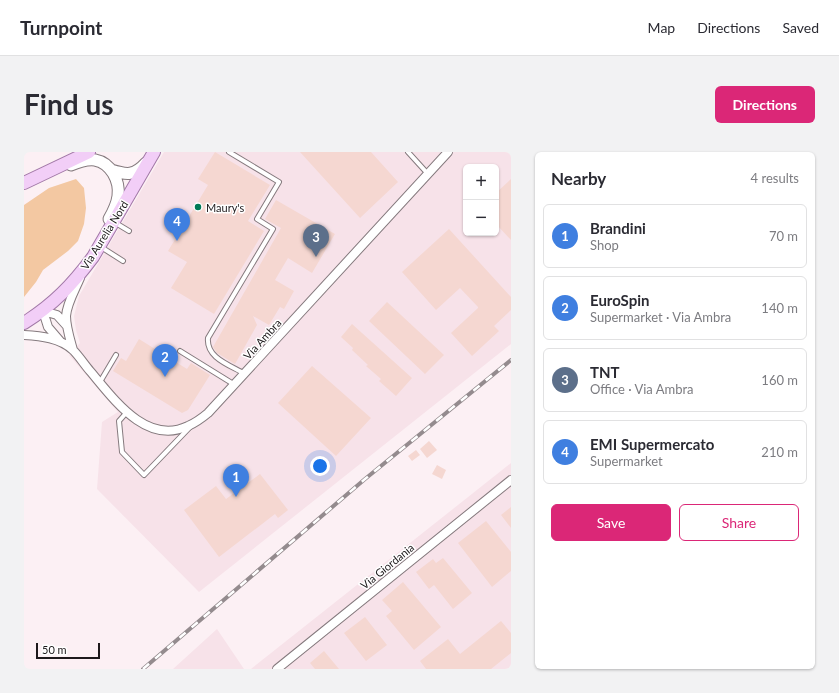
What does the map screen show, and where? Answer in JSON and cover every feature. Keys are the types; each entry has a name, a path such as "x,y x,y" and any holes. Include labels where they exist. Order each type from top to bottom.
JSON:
{"main road":[{"path":"24,183 88,152"},
{"path":"111,170 126,174 132,173 140,170 151,157"},
{"name":"Via Aurelia Nord","path":"24,323 43,310 67,289 82,272 101,244 151,157"},
{"path":"24,187 46,172 82,161 94,160 106,165 111,170 117,181 118,197 105,229 101,244"}],"street":[{"name":"Via Ambra","path":"73,350 113,399 140,422 152,428 163,430 179,429 195,422 208,413 235,385 448,152"},
{"path":"73,350 66,317 82,272"},
{"path":"43,310 57,315 68,328"},
{"path":"43,310 48,327 62,342 73,350"},
{"path":"24,335 48,338 62,342"},
{"name":"Via Giordania","path":"277,669 511,480"}],"lane":[{"path":"229,152 279,182 257,219 273,229 208,338 208,347 213,356 245,374"},
{"path":"408,152 428,174"},
{"path":"114,221 129,231"},
{"path":"101,244 123,261"},
{"path":"180,351 235,385"},
{"path":"100,382 116,355"},
{"path":"127,412 119,421 122,452 144,475 195,422"}],"shaded area":[{"path":"164,152 511,152 511,344 199,592 97,489 102,422 118,412 69,355 80,343 74,316 79,296"},
{"path":"76,179 84,188 86,208 84,224 78,241 68,251 43,270 24,297 24,205 49,188"},
{"path":"511,463 511,669 251,669"},
{"path":"217,629 244,669 173,669"}],"building":[{"path":"215,152 270,185 248,221 264,231 214,314 171,288 187,262 168,251 208,185 198,179"},
{"path":"300,152 371,152 398,182 360,218"},
{"path":"511,179 511,240 499,227 499,190"},
{"path":"276,200 335,234 312,273 288,258 275,280 294,291 284,309 280,307 269,325 253,316 257,325 235,364 217,353 213,347 281,228 265,219"},
{"path":"449,229 511,297 511,310 494,326 499,331 472,356 451,333 478,307 460,288 436,310 402,272"},
{"path":"387,302 444,355 425,374 369,321"},
{"path":"352,324 412,378 396,396 379,381 381,379 366,366 368,365 341,337"},
{"path":"139,339 187,369 191,363 210,375 188,410 182,413 113,371 121,358 126,361"},
{"path":"312,366 371,418 336,456 278,403"},
{"path":"429,441 437,450 427,458 420,449"},
{"path":"416,450 420,455 412,461 408,456"},
{"path":"437,465 446,470 442,479 432,474"},
{"path":"260,474 288,510 278,518 275,514 219,557 184,510 216,486 226,499"},
{"path":"511,507 511,528 501,515"},
{"path":"486,521 511,552 511,571 492,587 458,543"},
{"path":"443,558 472,593 453,609 434,585 429,589 416,572 433,559 436,563"},
{"path":"403,582 441,627 414,650 386,616 392,611 382,600"},
{"path":"365,617 387,645 366,661 344,633"},
{"path":"501,621 511,633 511,653 491,669 426,669 420,661 448,639 460,654"},
{"path":"324,651 339,669 315,669 310,663"}],"railway":[{"path":"143,669 365,479 511,360"}],"place":[{"name":"Maury's","path":"198,207"},
{"name":"EMI Supermercato","path":"177,241"},
{"name":"TNT","path":"316,257"},
{"name":"EuroSpin","path":"165,377"},
{"name":"Brandini","path":"236,497"}]}
